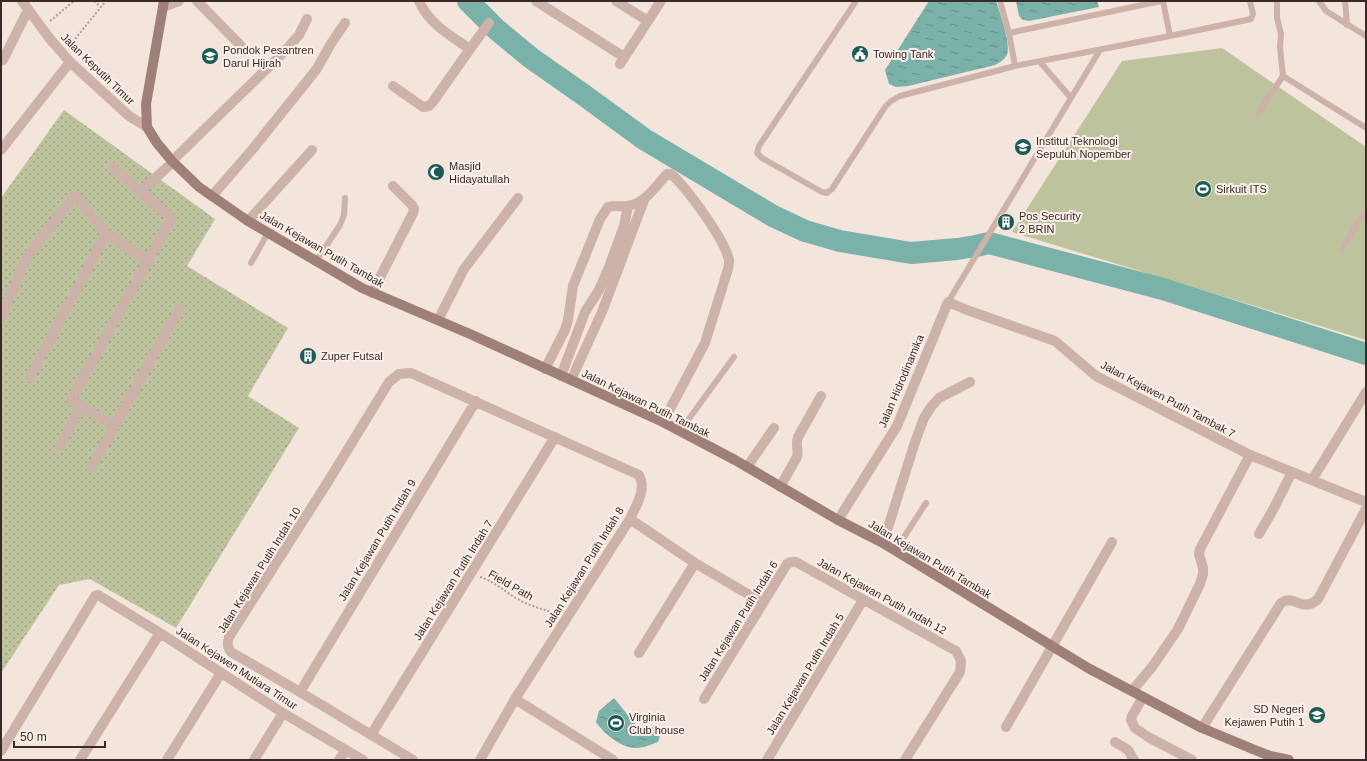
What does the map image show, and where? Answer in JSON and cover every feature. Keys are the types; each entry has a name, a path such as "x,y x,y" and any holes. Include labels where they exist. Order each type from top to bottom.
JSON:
{"street":[{"name":"Jalan Keputih Timur","path":"22,1 42,29 70,62 129,116 147,127"},
{"path":"147,127 146,104 164,4 179,1"},
{"path":"197,1 244,49"},
{"path":"420,1 428,16 436,24 470,49"},
{"path":"536,1 622,61 660,1"},
{"path":"616,1 648,21"},
{"path":"3,60 28,10"},
{"path":"140,192 282,54 299,35 307,19"},
{"path":"212,196 251,151 316,70 345,22"},
{"path":"393,86 423,107 429,106 489,23"},
{"path":"1,150 70,62"},
{"name":"Jalan Kejawan Putih Tambak","path":"147,127 157,143 172,161 199,187 248,221 362,288 438,320 663,422 747,467 838,520 883,543 1088,668 1202,728 1270,756 1289,760"},
{"path":"248,221 312,150"},
{"path":"113,166 140,192 172,218 71,400 114,426"},
{"path":"571,380 602,312 644,200 667,174 671,174 698,205 719,239 729,262 705,343 663,422"},
{"path":"372,293 414,209 412,205 393,186"},
{"path":"1,318 27,257 75,195 106,234 148,261"},
{"path":"438,320 464,269 518,198"},
{"path":"545,369 565,330 573,286 600,219 608,207 614,205 627,206 644,200"},
{"path":"561,376 585,312 599,290 609,267 624,226 627,206"},
{"path":"30,377 106,234"},
{"name":"Jalan Kejawen Putih Tambak 7","path":"948,302 1055,341 1096,376 1250,455 1366,502"},
{"name":"Jalan Hidrodinamika","path":"838,520 897,426 948,302"},
{"path":"569,308 585,312"},
{"path":"92,466 179,309"},
{"name":"Jalan Kejawan Putih Indah 8","path":"389,382 399,374 411,373 639,475 643,482 642,492 630,519 515,699 480,760"},
{"name":"Jalan Kejawan Putih Indah 10","path":"389,382 329,480 229,637 228,647 231,652 413,760"},
{"path":"883,543 916,438 924,418 939,398 970,382"},
{"path":"1312,480 1366,392"},
{"path":"780,487 797,457 798,451 796,443 798,437 821,396"},
{"name":"Jalan Kejawan Putih Indah 9","path":"300,692 476,401"},
{"path":"60,446 81,406"},
{"path":"747,467 774,428"},
{"name":"Jalan Kejawan Putih Indah 7","path":"371,735 555,437"},
{"path":"1132,691 1152,667 1178,629 1200,584 1203,574 1199,554 1200,549 1250,455"},
{"path":"1259,534 1292,472"},
{"path":"1202,728 1281,603 1290,600 1304,605 1310,605 1318,599 1366,509"},
{"path":"630,519 695,563 763,603"},
{"path":"1006,727 1112,542"},
{"name":"Jalan Kejawan Putih Indah 12","path":"796,562 956,651 961,661 960,672 905,760"},
{"name":"Jalan Kejawan Putih Indah 6","path":"704,699 787,564 796,562"},
{"path":"638,653 695,563"},
{"name":"Jalan Kejawen Mutiara Timur","path":"1,751 96,596 99,595 283,713 362,760"},
{"name":"Jalan Kejawan Putih Indah 5","path":"767,760 863,600"},
{"path":"80,760 160,633"},
{"path":"167,760 221,673"},
{"path":"1143,697 1132,716 1131,720 1135,728 1148,737 1192,760"},
{"path":"515,699 613,760"},
{"path":"254,760 283,713"},
{"path":"1114,742 1128,750 1134,760"},
{"path":"339,760 346,750"}],"lane":[{"path":"856,1 759,146 757,153 762,158 822,192 827,192 832,189 885,107 891,101 900,96 1015,66 1251,19 1253,14 1250,1"},
{"path":"1000,1 1015,66"},
{"path":"1008,33 1162,1 1170,36"},
{"path":"1258,113 1283,76 1280,47 1281,34 1277,18 1277,1"},
{"path":"1319,1 1326,11 1366,36"},
{"path":"1345,1 1347,25"},
{"name":"Jalan Hidrodinamika","path":"948,302 1100,50"},
{"path":"1040,62 1071,98"},
{"path":"1283,76 1366,128"},
{"path":"316,261 342,220 344,215 345,198"},
{"path":"1342,249 1366,211"},
{"path":"251,262 268,233"},
{"path":"680,431 734,357"},
{"path":"896,551 926,503"}],"path":[{"path":"42,29 74,1"},
{"path":"94,1 101,7"},
{"path":"63,54 106,1"},
{"name":"Field Path","path":"471,573 488,579 519,600 536,609 567,618"}],"green space":[{"name":"Sirkuit ITS","path":"1222,48 1366,147 1366,340 1012,232 1122,61"},
{"path":"64,110 215,219 187,266 288,328 248,396 299,428 176,628 90,579 59,585 1,673 1,198"}],"water":[{"path":"929,1 996,1 1008,43 1006,57 995,65 908,86 896,87 889,84 885,70"},
{"path":"1016,1 1097,1 1099,7 1029,21 1023,20 1019,16"},
{"name":"Virginia Club house","path":"614,698 636,725 644,728 656,727 661,733 658,742 637,748 625,746 608,736 596,722 599,711"}],"waterway":[{"path":"468,1 496,29 531,58 644,139 773,216 805,231 840,241 911,253 957,249 989,243 1163,289 1366,354"}],"place":[{"name":"Towing Tank","path":"860,54"},
{"name":"Pondok Pesantren Darul Hijrah","path":"210,56"},
{"name":"Institut Teknologi Sepuluh Nopember","path":"1023,147"},
{"name":"Masjid Hidayatullah","path":"436,172"},
{"name":"Sirkuit ITS","path":"1203,189"},
{"name":"Pos Security 2 BRIN","path":"1006,222"},
{"name":"Zuper Futsal","path":"308,356"},
{"name":"SD Negeri Kejawen Putih 1","path":"1317,715"},
{"name":"Virginia Club house","path":"616,723"}]}
